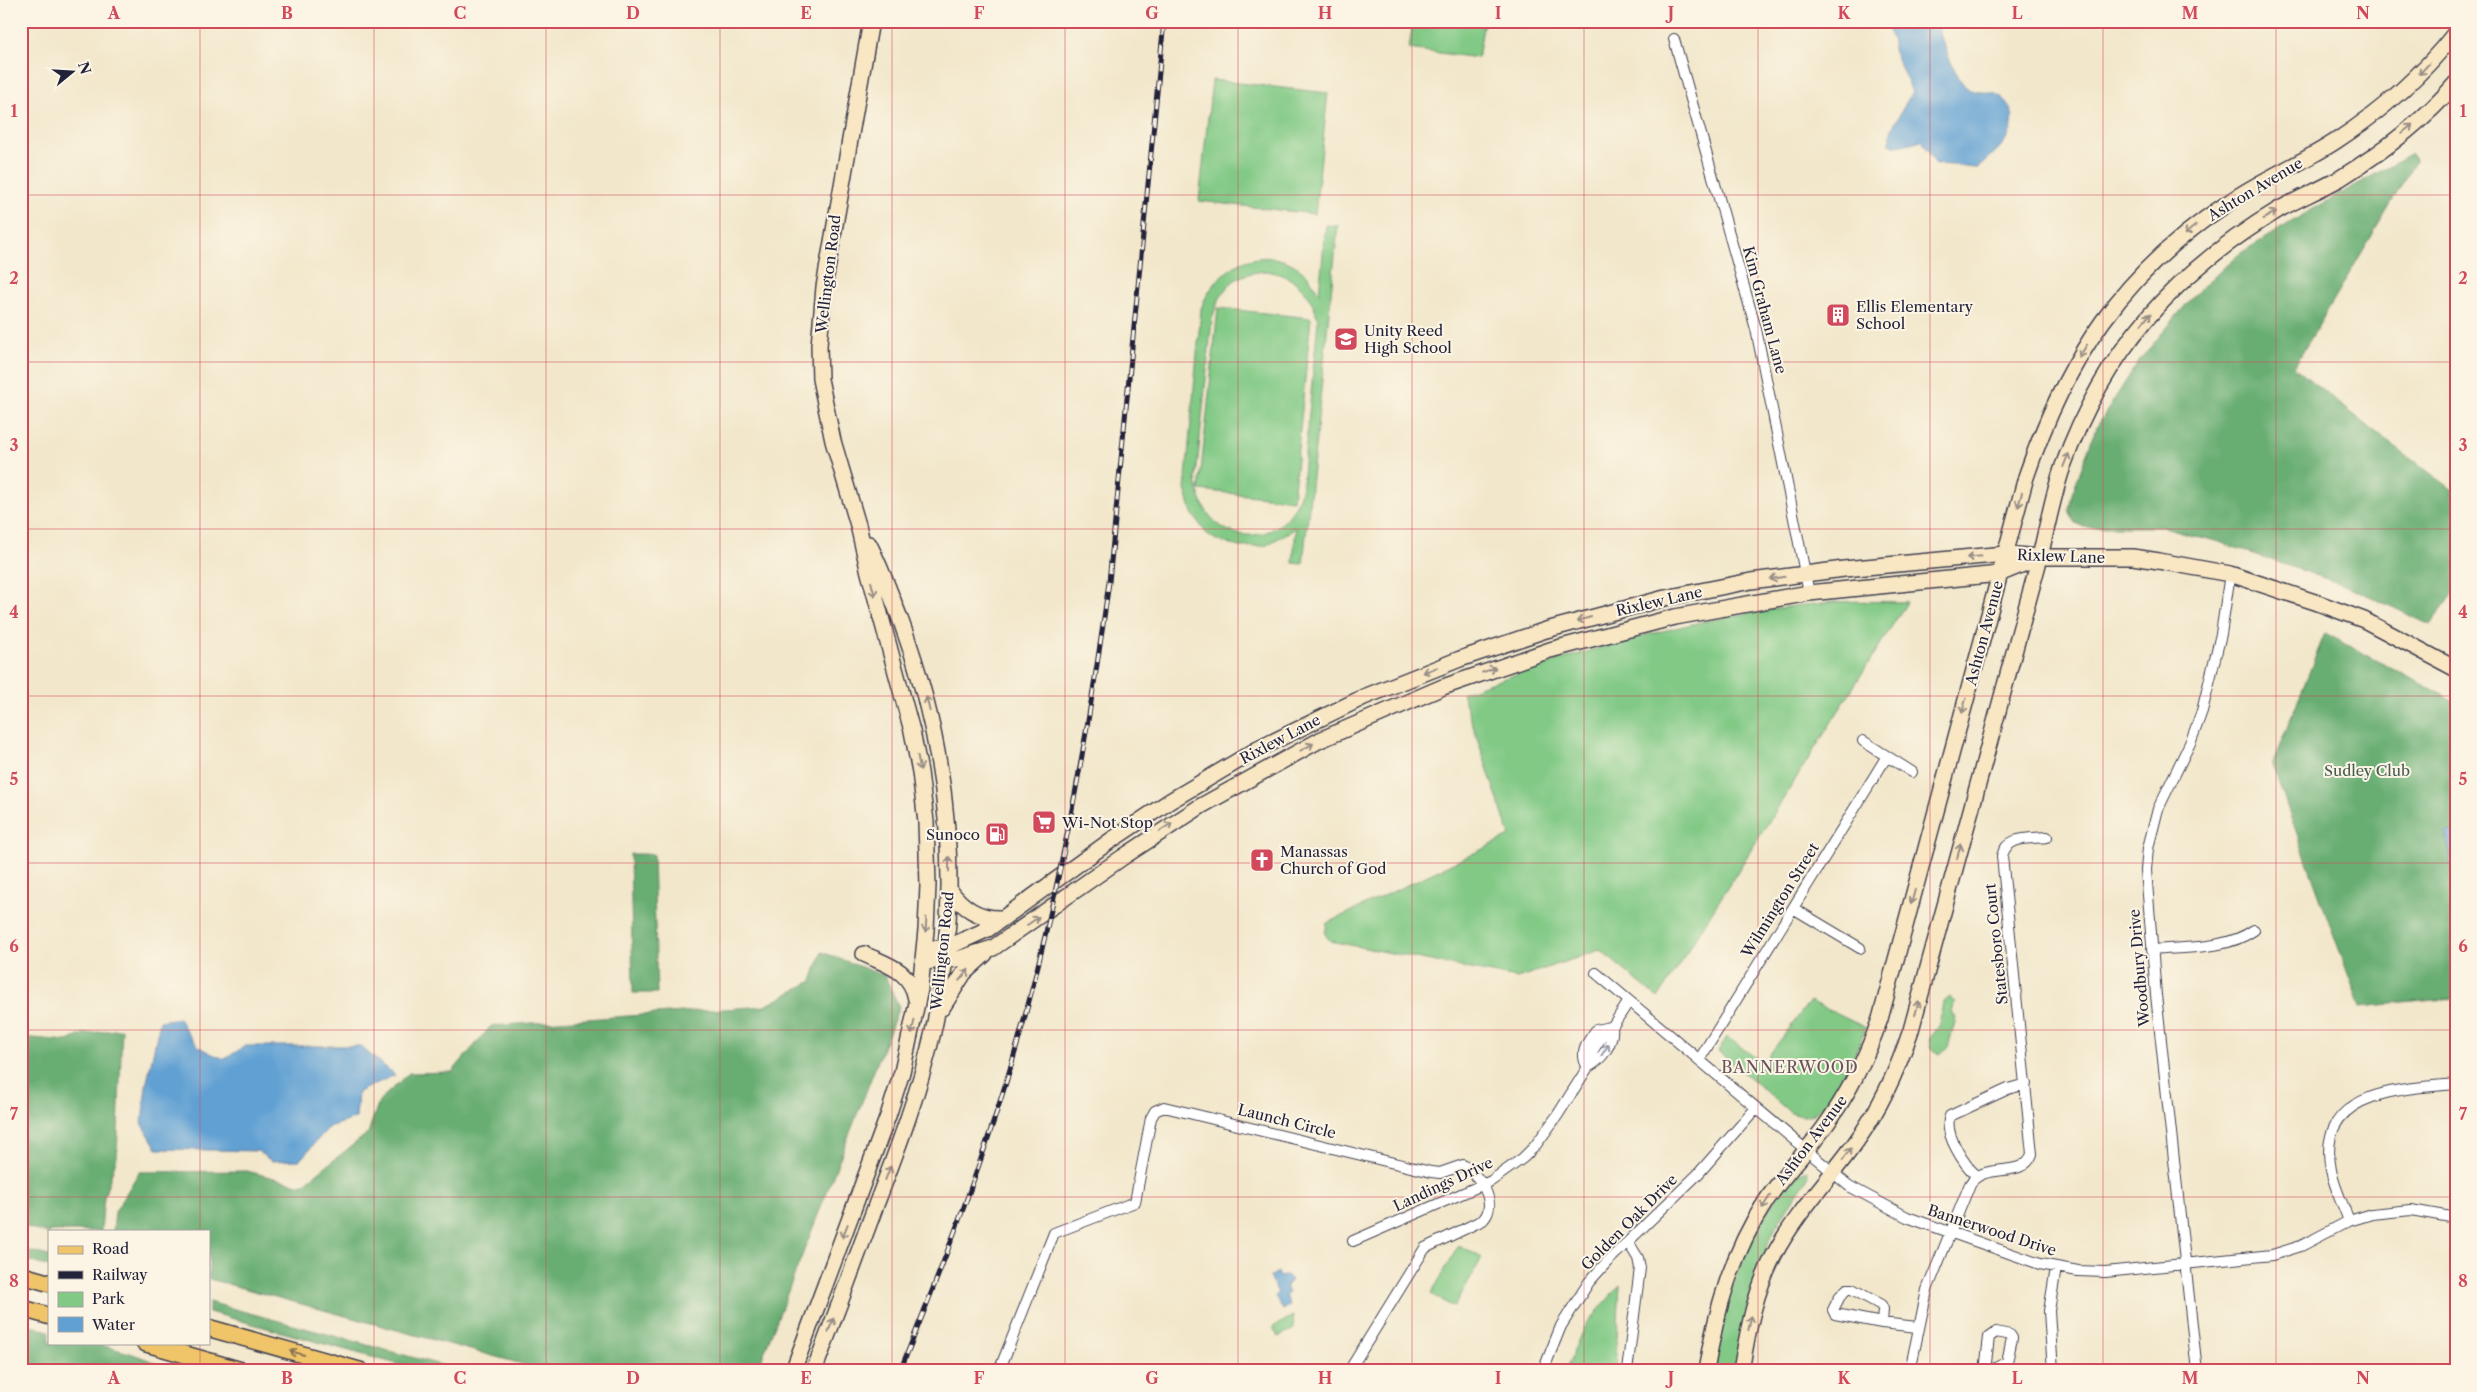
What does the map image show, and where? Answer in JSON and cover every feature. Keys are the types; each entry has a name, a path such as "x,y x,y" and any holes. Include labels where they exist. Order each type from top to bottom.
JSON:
{"main road":[{"name":"Wellington Road","path":"792,1371 888,1116 902,1072 917,1004 924,955 928,885 926,822 920,772 912,731 869,573 858,524 825,410 820,379 819,346 824,287 871,21"},
{"name":"Ashton Avenue","path":"1706,1371 1718,1306 1741,1245 1766,1202 1842,1102 1859,1072 1880,1019 2026,477 2055,400 2081,354 2118,301 2153,263 2194,226 2247,191 2336,141 2374,114 2419,75 2456,32"},
{"name":"Ashton Avenue","path":"1741,1371 1754,1302 1774,1255 1806,1205 1833,1172 1876,1110 1901,1060 1911,1030 2040,557 2053,501 2076,434 2106,374 2145,320 2192,270 2219,248 2283,208 2338,179 2365,162 2428,111 2456,83"},
{"name":"Wellington Road","path":"814,1371 910,1117 933,1032 945,955 949,889 949,844 945,798 926,694 889,589 858,524"},
{"name":"Rixlew Lane","path":"945,955 1002,918 1170,801 1258,749 1364,697 1460,659 1592,617 1665,598 1805,573 2005,554 2040,557 2133,557 2230,574 2364,620 2456,669"},
{"name":"Rixlew Lane","path":"924,955 945,955 993,948 1175,822 1320,740 1386,710 1493,669 1624,629 1729,606 1809,593 1999,574 2040,557"},
{"path":"949,889 965,907 974,912 987,917 1002,918"},
{"path":"933,1032 952,989 975,962 993,948"},
{"path":"864,954 903,973 914,990 917,1004"},
{"path":"21,1275 48,1283"},
{"path":"21,1308 48,1316"},
{"path":"210,1328 361,1371"},
{"path":"148,1344 243,1371"}],"street":[{"name":"Kim Graham Lane","path":"1674,40 1756,329 1809,593"},
{"name":"Woodbury Drive","path":"2197,1371 2152,950 2146,870 2152,826 2167,789 2191,741 2202,711 2221,634 2230,574"},
{"path":"1863,741 1912,772"},
{"name":"Wilmington Street","path":"1699,1060 1887,756"},
{"name":"Statesboro Court","path":"1977,1176 1984,1172 2018,1167 2030,1159 2032,1154 2002,856 2008,844 2013,840 2047,837"},
{"path":"1793,908 1860,948"},
{"path":"2152,950 2224,943 2254,930"},
{"name":"Bannerwood Drive","path":"1596,972 1849,1186 1877,1203 1907,1217 2056,1268 2105,1272 2285,1252 2349,1221 2392,1211 2427,1212 2456,1218"},
{"name":"Landings Drive","path":"1353,1241 1482,1184 1508,1170 1535,1146 1588,1067 1599,1060 1612,1040 1612,1027 1629,1001"},
{"name":"Landings Drive","path":"1588,1067 1583,1051 1596,1030 1612,1027"},
{"path":"1910,1371 1927,1290 1970,1184 1977,1176 1963,1161 1948,1129 1950,1116 2008,1089 2026,1084"},
{"path":"2349,1221 2331,1171 2330,1157 2332,1134 2346,1111 2362,1100 2384,1093 2456,1084"},
{"name":"Launch Circle","path":"999,1371 1054,1233 1135,1202 1151,1118 1155,1111 1164,1107 1431,1172 1440,1173 1464,1166 1473,1171 1482,1184"},
{"name":"Golden Oak Drive","path":"1543,1371 1561,1326 1574,1303 1606,1262 1685,1188 1756,1108"},
{"path":"1349,1371 1426,1248 1484,1220 1488,1215 1488,1200 1482,1184"},
{"path":"1627,1371 1640,1268 1638,1258 1628,1242"},
{"path":"2053,1371 2049,1311 2056,1268"},
{"path":"1882,1323 1884,1309 1879,1302 1852,1289 1842,1292 1833,1310 1835,1314 1882,1323 1918,1327"},
{"path":"1985,1371 1989,1337 1996,1332 2010,1335 2012,1338 2007,1362 1990,1371"}],"green space":[{"path":"1413,21 1484,21 1478,58 1409,49"},
{"path":"1212,80 1328,93 1315,214 1199,201"},
{"path":"2411,154 2416,161 2294,367 2388,442 2456,492 2456,589 2430,625 2350,587 2219,542 2164,527 2084,527 2075,523 2069,510 2072,494 2096,428 2138,362 2194,295 2239,254 2306,213"},
{"path":"1326,225 1338,226 1303,564 1293,563 1296,528 1265,546 1239,547 1216,540 1206,533 1192,513 1185,489 1201,309 1208,294 1217,281 1229,270 1243,262 1257,258 1273,258 1288,262 1303,271 1319,293","holes":["1267,271 1277,273 1294,281 1307,294 1318,321 1302,485 1295,507 1282,523 1266,532 1248,535 1230,531 1214,521 1202,503 1196,478 1212,319 1224,291 1237,279 1255,272"]},
{"path":"1218,308 1311,318 1293,500 1199,490"},
{"path":"1834,602 1907,602 1658,998 1600,950 1517,978 1330,941 1325,934 1327,923 1510,836 1462,693 1595,649 1731,616 1777,608"},
{"name":"Sudley Club","path":"2325,633 2456,702 2456,998 2360,1007 2272,765"},
{"path":"630,854 653,854 657,993 633,993"},
{"path":"822,952 885,976 899,1007 757,1371 548,1371 210,1279 210,1230 113,1230 115,1212 139,1172 247,1171 302,1185 368,1133 379,1101 409,1073 452,1072 491,1026 765,1006 812,981"},
{"path":"1949,997 1955,1003 1952,1012 1956,1018 1948,1047 1940,1054 1931,1048 1929,1040 1939,1024 1943,1002"},
{"path":"1810,1001 1866,1028 1842,1081 1833,1095 1813,1114 1802,1116 1791,1113 1718,1051 1727,1037 1763,1063"},
{"path":"122,1029 117,1157 104,1197 101,1230 48,1230 48,1234 21,1226 21,1037 68,1041 83,1034"},
{"path":"1808,1170 1809,1175 1776,1227 1768,1244 1746,1316 1735,1371 1714,1371 1720,1325 1742,1262 1766,1214 1780,1193 1794,1178"},
{"path":"1459,1245 1482,1258 1454,1307 1431,1294"},
{"path":"21,1249 48,1256 48,1267 21,1259"},
{"path":"1620,1285 1615,1371 1565,1371 1584,1327"},
{"path":"210,1302 463,1371 422,1371 210,1312"},
{"path":"1293,1316 1294,1329 1278,1337 1273,1327"},
{"path":"21,1323 48,1331 48,1344 98,1344 133,1354 178,1371 21,1371"}],"water":[{"path":"1884,21 1936,21 1953,66 1966,87 1973,91 1998,95 2009,104 2013,119 2009,135 2004,143 1978,168 1936,165 1922,140 1899,146 1889,144 1891,130 1912,92 1893,50 1893,42"},
{"path":"2456,830 2456,876 2452,876 2446,832"},
{"path":"179,1018 188,1034 197,1044 208,1052 225,1059 245,1046 360,1046 395,1075 358,1092 356,1118 329,1127 300,1160 271,1161 258,1151 157,1149 142,1123 146,1086 160,1021"},
{"path":"1278,1272 1280,1277 1287,1275 1291,1280 1286,1286 1289,1293 1285,1295 1290,1305 1283,1310 1275,1296 1278,1293 1270,1277"}],"railway":[{"path":"900,1371 964,1208 1006,1084 1033,985 1060,871 1092,698 1109,582 1164,21"}],"place":[{"name":"Ellis Elementary School","path":"1838,315"},
{"name":"Unity Reed High School","path":"1346,339"},
{"name":"Wi-Not Stop","path":"1044,822"},
{"name":"Sunoco","path":"997,834"},
{"name":"Manassas Church of God","path":"1262,860"}],"district":[{"name":"BANNERWOOD","path":"1790,1067"}]}
